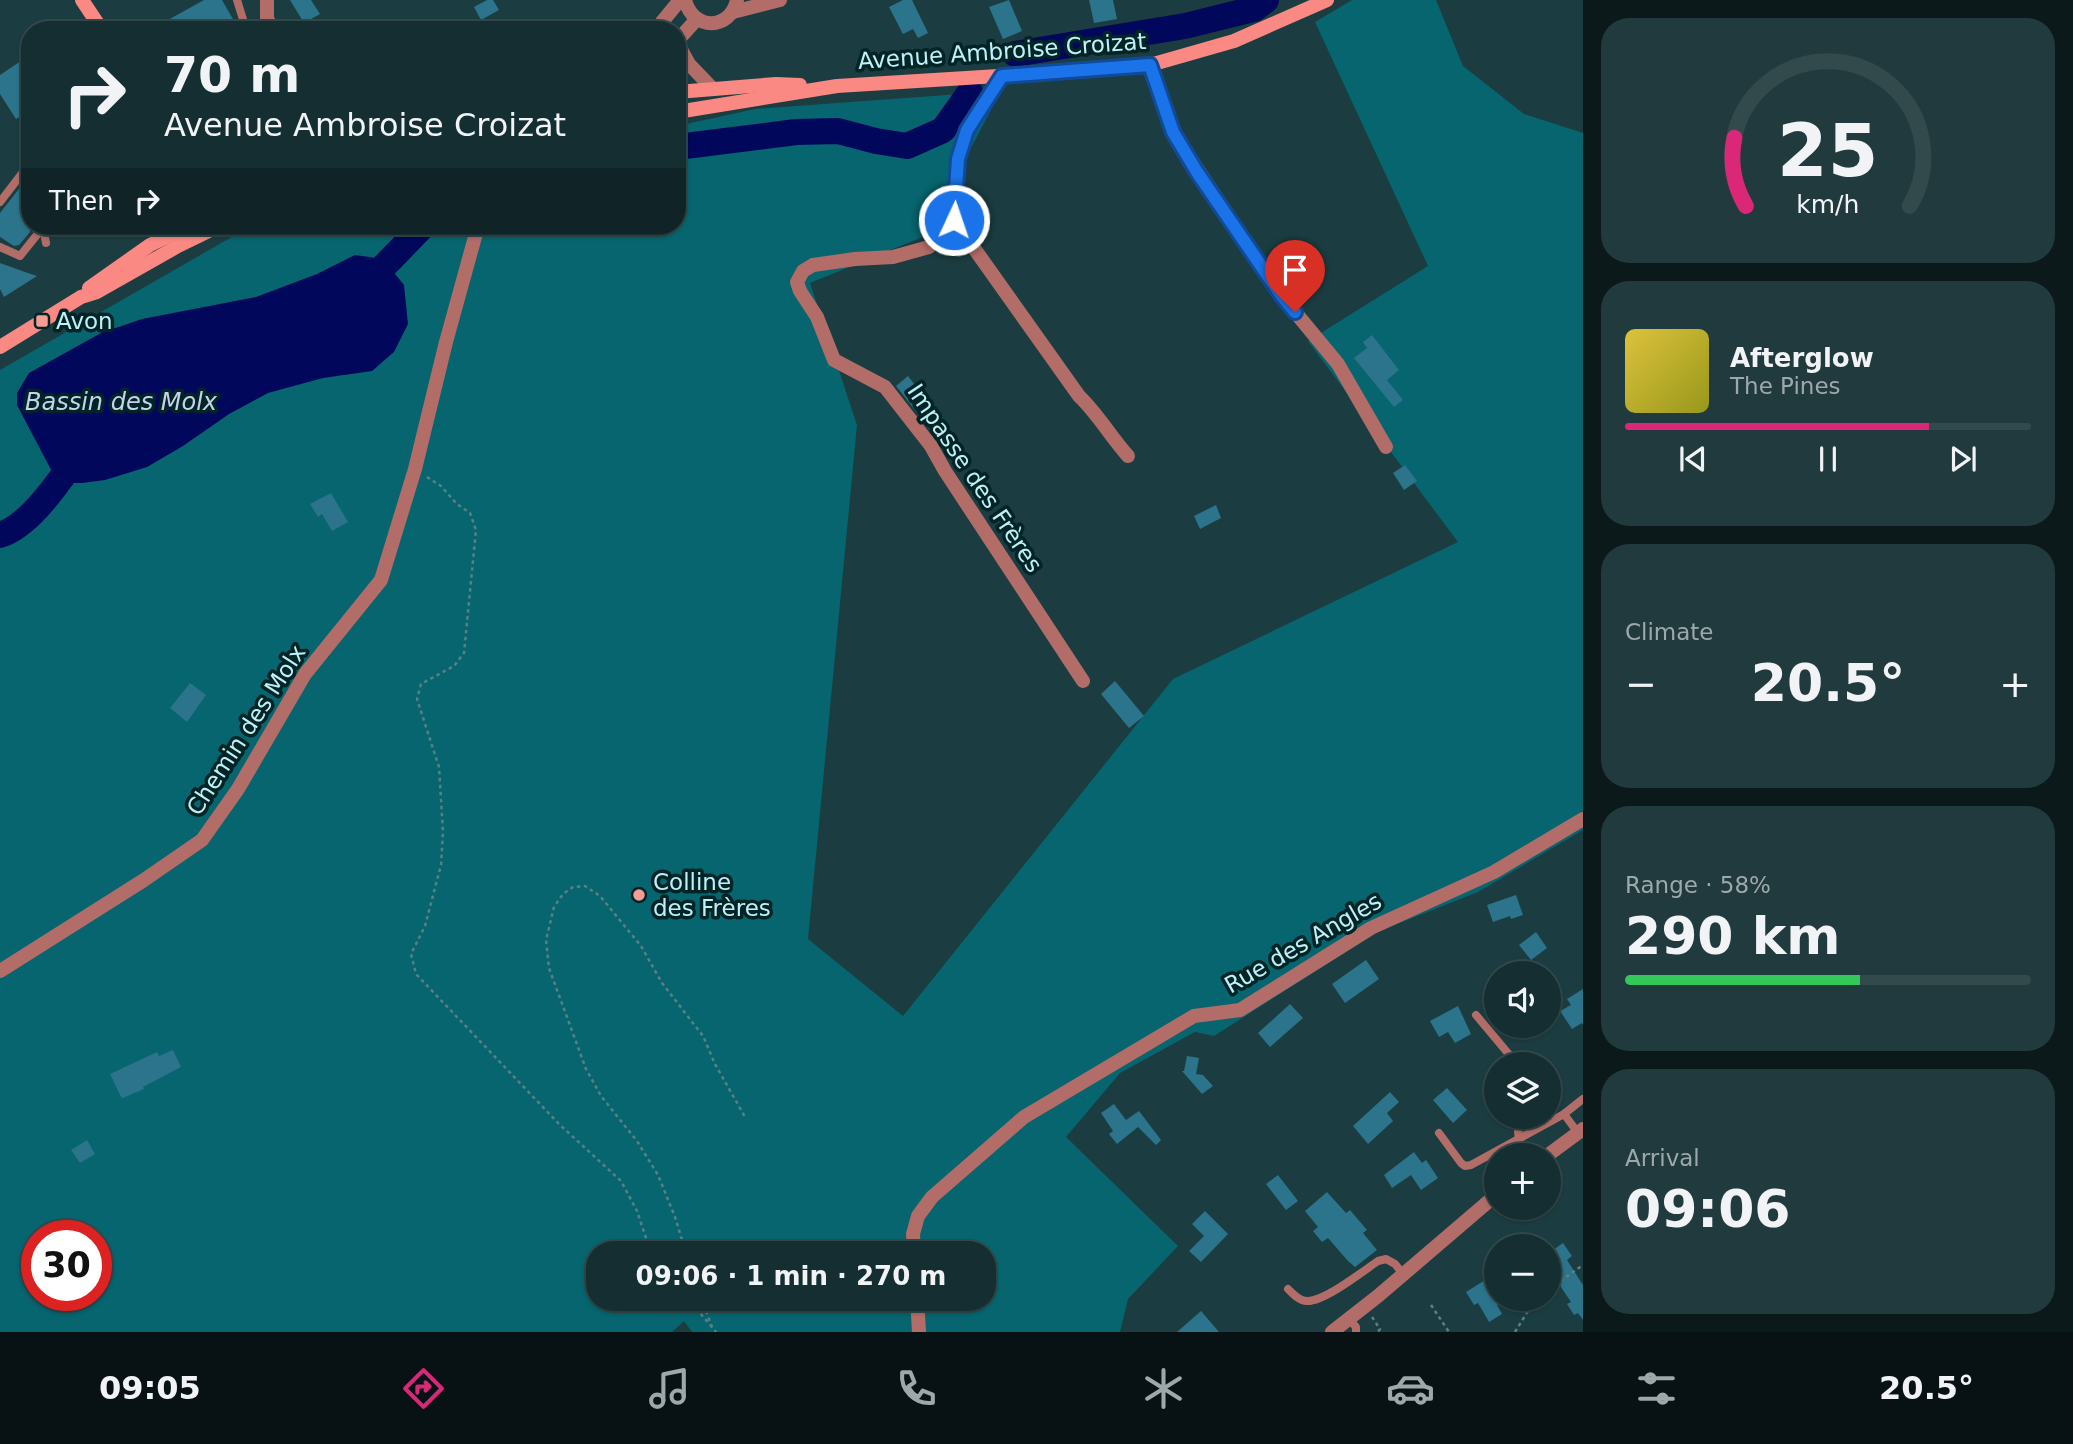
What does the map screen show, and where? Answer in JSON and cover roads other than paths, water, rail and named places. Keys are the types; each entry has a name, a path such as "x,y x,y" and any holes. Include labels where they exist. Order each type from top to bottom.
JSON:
{"main road":[{"path":"82,0 96,21"},
{"name":"Avenue Ambroise Croizat","path":"686,91 776,84 836,86 1150,65 1234,41 1327,0"},
{"name":"Avenue Ambroise Croizat","path":"686,111 836,86"},
{"path":"81,297 91,285 150,244 170,235"},
{"path":"0,347 81,297 97,292 198,235"}],"street":[{"path":"267,0 268,21"},
{"path":"663,21 683,0 687,9 697,19 713,23 720,22 735,6 780,0"},
{"path":"686,31 697,19"},
{"path":"686,58 712,88"},
{"path":"1150,65 1179,142 1281,295 1338,364 1386,447"},
{"path":"1002,76 967,130 958,159 954,220 1079,396 1093,409 1128,456"},
{"name":"Impasse des Frères","path":"954,220 947,233 929,247 893,257 813,265 803,271 797,282 817,317 834,360 885,387 931,446 1083,681"},
{"name":"Chemin des Molx","path":"0,971 202,840 238,789 305,674 381,580 415,469 476,235"},
{"name":"Rue des Angles","path":"914,1241 918,1216 932,1196 1024,1117 1194,1016 1240,1010 1371,928 1494,872 1583,819"},
{"path":"1561,1146 1581,1131"},
{"path":"1332,1332 1352,1326 1403,1274 1484,1205"},
{"path":"918,1311 919,1332"}],"lane":[{"path":"237,0 244,21"},
{"path":"0,202 21,175"},
{"path":"0,247 20,256 37,235"},
{"path":"45,235 46,243"},
{"path":"1476,1015 1507,1052"},
{"path":"1439,1133 1461,1163 1465,1166 1471,1165 1564,1114 1583,1099"},
{"path":"1564,1114 1581,1131"},
{"path":"1519,1129 1519,1139"},
{"path":"1288,1289 1300,1299 1308,1301 1321,1298 1378,1261 1386,1259 1395,1264 1403,1274"}],"water":[{"name":"Bassin des Molx","path":"355,255 383,259 404,285 408,324 394,352 372,371 323,378 268,393 229,414 147,467 105,480 58,483 17,405 17,393 29,373 101,333 142,319 256,297 317,274"}],"waterway":[{"path":"1015,54 1185,26 1254,9 1266,0"},
{"path":"686,146 796,132 838,131 907,146 943,130 970,92"},
{"path":"362,289 414,235"},
{"path":"0,535 23,522 33,512 78,455"}],"place":[{"name":"Avon","path":"42,321"},
{"name":"Colline des Frères","path":"639,895"}]}
